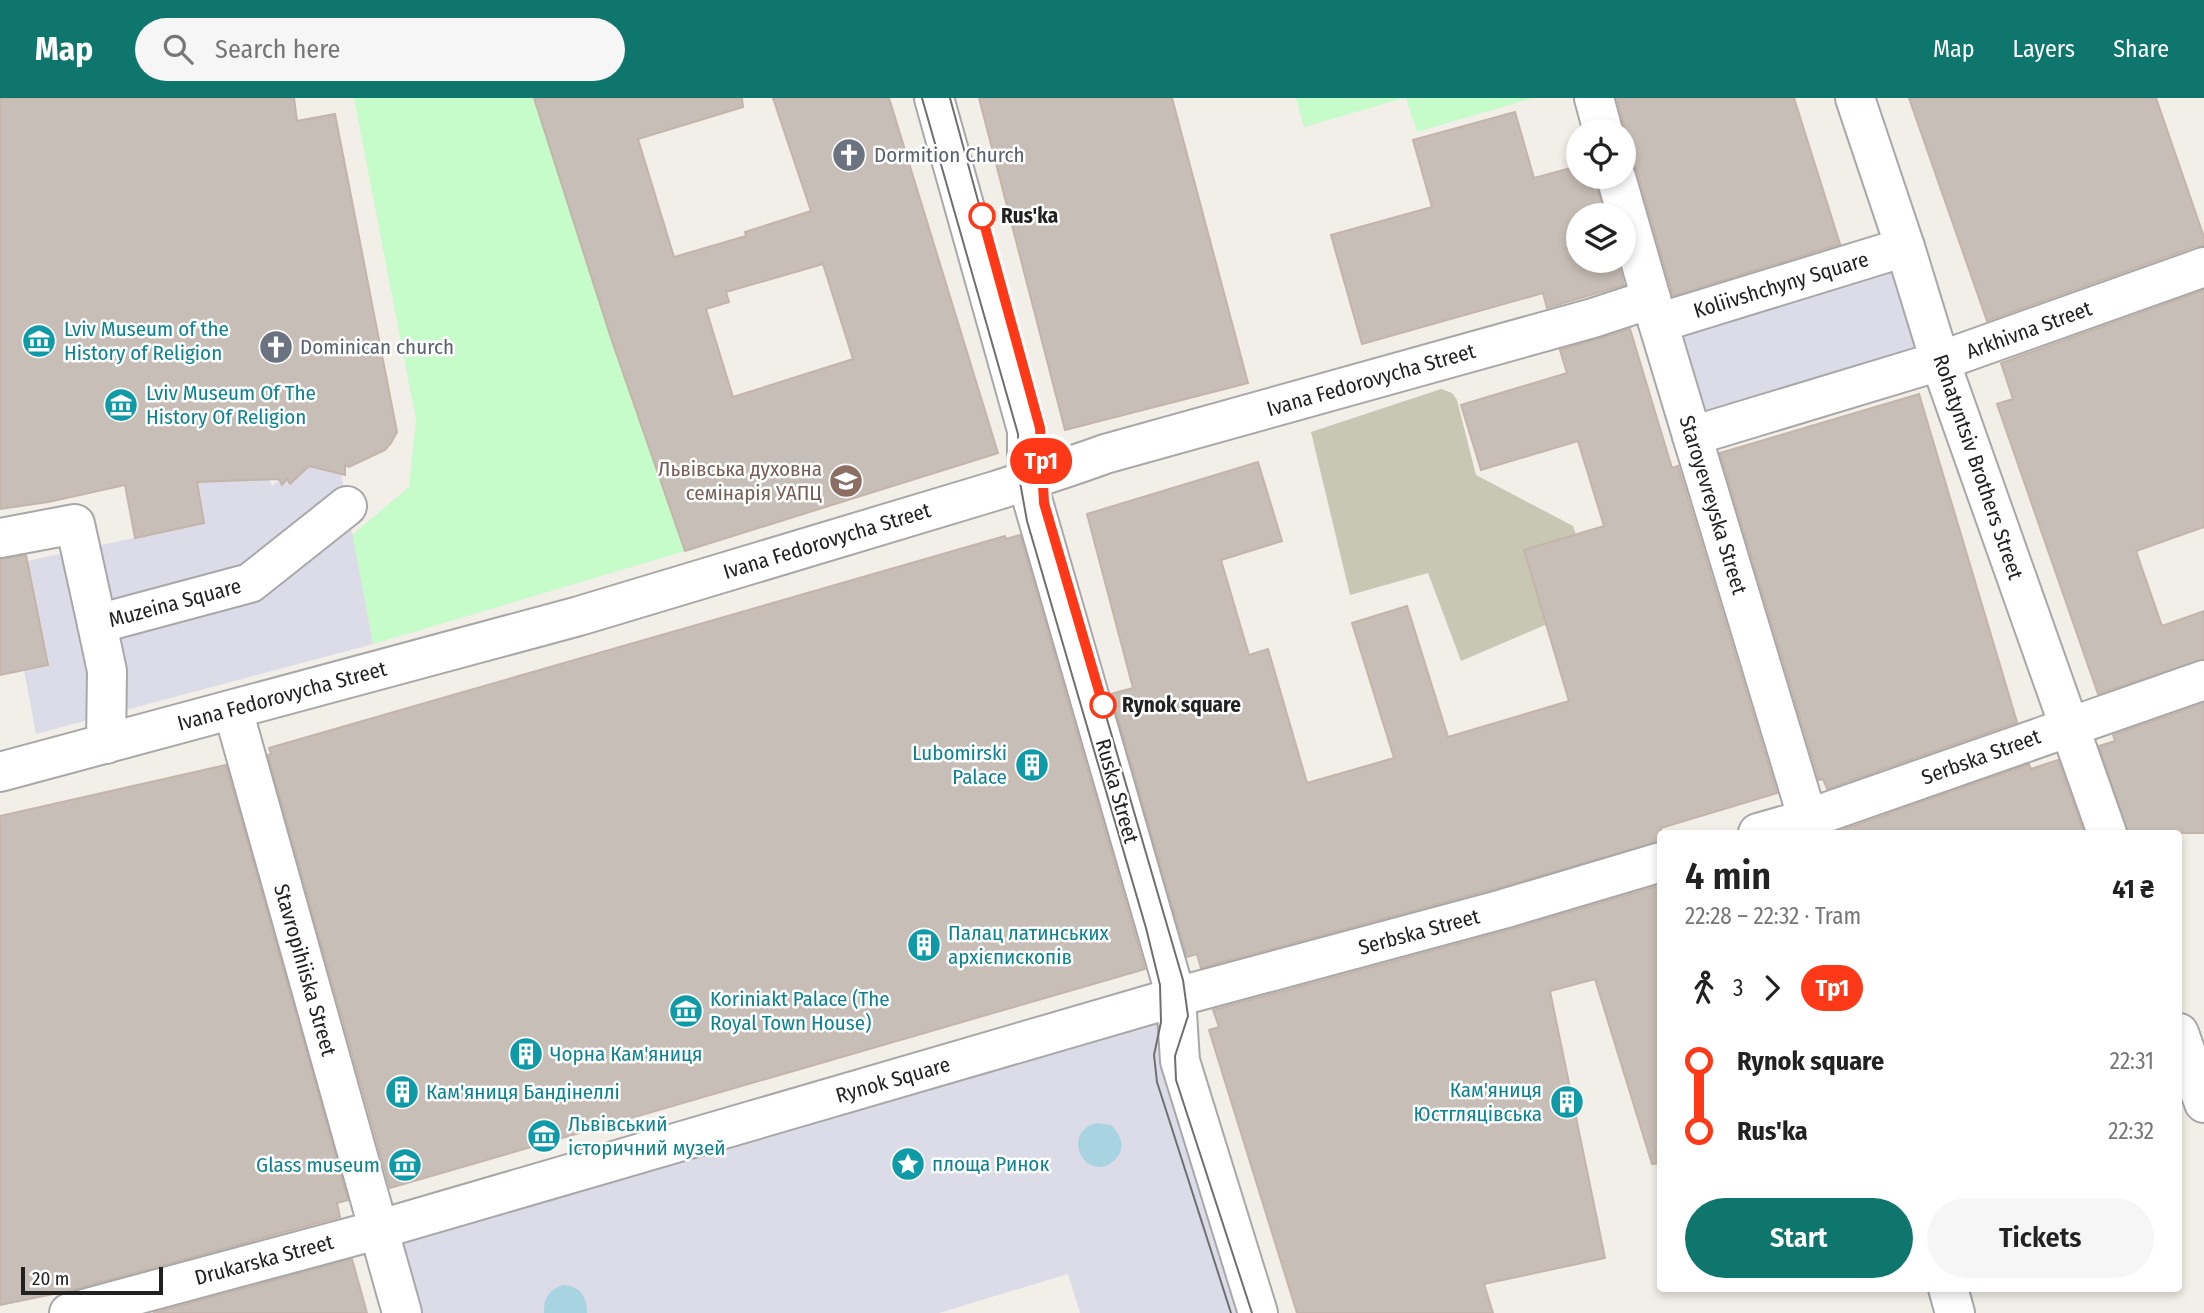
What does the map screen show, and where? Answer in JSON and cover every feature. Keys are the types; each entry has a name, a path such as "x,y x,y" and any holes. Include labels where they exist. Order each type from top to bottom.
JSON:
{"street":[{"name":"Ruska Street","path":"934,98 1027,430 1027,481 1176,997"},
{"path":"1594,98 1600,119"},
{"name":"Rohatyntsiv Brothers Street","path":"1855,98 1940,361 2106,830"},
{"name":"Staroyevreyska Street","path":"1619,189 1810,826"},
{"name":"Koliivshchyny Square","path":"1654,311 1905,247"},
{"name":"Arkhivna Street","path":"1692,436 1940,361 2204,267"},
{"name":"Ivana Fedorovycha Street","path":"0,772 579,616 1027,481 1105,454 1593,318 1654,311"},
{"name":"Muzeina Square","path":"106,744 107,671 97,624 250,583 347,506"},
{"path":"0,538 75,524 97,624"},
{"name":"Serbska Street","path":"1780,830 1810,826 2069,726 2204,680"},
{"name":"Stavropihiiska Street","path":"233,710 377,1230"},
{"name":"Serbska Street","path":"1176,997 1503,909 1657,863"},
{"path":"1176,997 1180,1061 1258,1313"},
{"name":"Rynok Square","path":"377,1230 1176,997"},
{"path":"2182,1041 2204,1103"},
{"path":"377,1230 402,1313"},
{"name":"Drukarska Street","path":"69,1313 377,1230"},
{"path":"1949,1292 1955,1313"}],"shaded area":[{"path":"1905,247 1940,361 1692,436 1658,323"},
{"path":"1441,389 1452,393 1457,400 1476,475 1573,526 1599,602 1461,661 1428,573 1350,595 1311,432"},
{"path":"329,465 329,471 338,474 340,468 373,644 36,734 24,670 48,665 27,561 204,523 194,470 238,481 256,479 264,472 273,486 279,479 282,484 287,479 291,483 296,478 294,474 303,468"},
{"name":"площа Ринок","path":"1161,1002 1258,1313 1080,1313 1068,1274 939,1313 402,1313 377,1230"}],"green space":[{"path":"354,98 534,98 611,338 685,551 373,644 352,535 409,487 416,420"},
{"path":"1296,98 1404,98 1304,127"},
{"path":"1406,98 1533,98 1417,132"}],"water":[{"path":"1097,1123 1111,1125 1118,1133 1121,1143 1117,1157 1101,1167 1092,1166 1085,1161 1078,1144 1086,1128"},
{"path":"563,1285 574,1287 581,1293 586,1302 587,1313 544,1313 548,1295"}],"building":[{"path":"0,98 294,98 297,121 335,114 397,432 385,450 349,467 345,465 345,475 309,466 290,484 287,479 282,485 279,479 197,482 204,523 135,538 125,485 48,502 0,509"},
{"path":"534,98 742,98 743,107 638,139 674,257 746,236 745,232 811,211 773,98 889,98 998,453 685,551 611,338","holes":["823,264 853,359 733,397 706,309 729,302 726,292"]},
{"path":"979,98 1172,98 1248,383 1065,430"},
{"path":"1617,98 1794,98 1840,244 1673,296 1636,169 1636,119 1622,119"},
{"path":"1909,98 2156,98 2204,237 2204,246 2197,246 1987,321"},
{"path":"1515,112 1534,178 1566,169 1566,189 1598,189 1601,203 1566,203 1566,273 1620,273 1624,285 1547,308 1543,293 1362,344 1331,235 1432,207 1413,140"},
{"path":"2204,290 2204,527 2136,551 2162,626 2204,611 2204,659 2098,694 1997,404 2013,399 2001,363"},
{"path":"1630,329 1672,468 1678,466 1777,793 1661,828 1657,830 1657,842 1201,968 1197,954 1187,957 1111,694 1133,688 1087,514 1258,462 1282,541 1221,560 1249,655 1268,649 1307,783 1394,758 1352,623 1407,606 1448,737 1569,701 1524,550 1604,526 1578,441 1481,470 1461,405 1567,373 1560,350"},
{"path":"1919,394 2017,722 1827,789 1823,779 1819,780 1720,453"},
{"path":"1020,535 1145,969 390,1188 268,755 271,754 269,748 1005,536 1006,539"},
{"path":"26,555 48,665 0,675 0,559"},
{"path":"2204,703 2204,833 2182,833 2182,830 2127,830 2099,746 2115,741 2113,735"},
{"path":"2058,760 2083,830 1842,830 2029,764 2031,769"},
{"path":"226,765 348,1200 337,1203 340,1217 68,1291 0,1305 0,816"},
{"path":"1657,886 1657,1163 1652,1164 1595,979 1550,991 1605,1258 1484,1284 1493,1313 1297,1313 1209,1030 1219,1027 1213,1010 1509,930"},
{"path":"352,1259 367,1313 153,1313"}],"tram line":[{"path":"922,98 1018,434 1020,482 1027,521 1146,928 1160,985 1161,1022 1154,1055 1157,1082 1231,1313"},
{"path":"950,98 1040,428 1044,503 1183,980 1188,1016 1175,1056 1176,1080 1252,1313"},
{"name":"Тр1","path":"982,216 1040,428 1044,503 1103,705"}],"place":[{"name":"Dormition Church","path":"849,155"},
{"name":"Rus'ka","path":"982,216"},
{"name":"Lviv Museum of the History of Religion","path":"39,341"},
{"name":"Dominican church","path":"276,347"},
{"name":"Lviv Museum Of The History Of Religion","path":"121,405"},
{"name":"Львівська духовна семінарія УАПЦ","path":"846,481"},
{"name":"Rynok square","path":"1103,705"},
{"name":"Lubomirski Palace","path":"1032,765"},
{"name":"Палац латинських архієпископів","path":"924,945"},
{"name":"Koriniakt Palace (The Royal Town House)","path":"686,1011"},
{"name":"Чорна Кам'яниця","path":"526,1054"},
{"name":"Кам'яниця Бандінеллі","path":"402,1092"},
{"name":"Кам'яниця Юстгляцівська","path":"1567,1102"},
{"name":"Львівський історичний музей","path":"544,1136"},
{"name":"площа Ринок","path":"908,1164"},
{"name":"Glass museum","path":"405,1165"}]}
